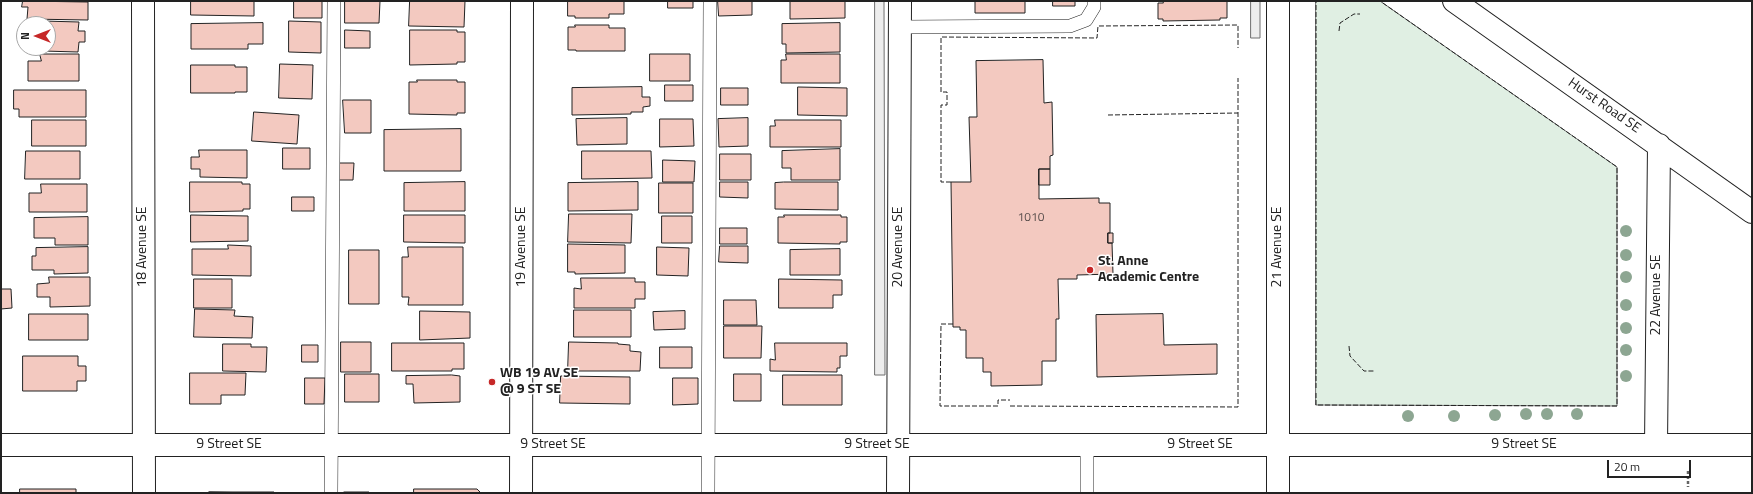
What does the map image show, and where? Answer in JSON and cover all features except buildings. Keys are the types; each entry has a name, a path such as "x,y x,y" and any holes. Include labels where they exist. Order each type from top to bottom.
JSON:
{"street":[{"name":"18 Avenue SE","path":"143,1 144,493"},
{"name":"19 Avenue SE","path":"521,493 522,1"},
{"name":"20 Avenue SE","path":"898,493 900,1"},
{"name":"21 Avenue SE","path":"1278,1 1278,493"},
{"name":"Hurst Road SE","path":"1454,1 1752,212"},
{"name":"22 Avenue SE","path":"1656,445 1658,145"},
{"name":"9 Street SE","path":"1,445 1752,445"}],"lane":[{"path":"331,493 334,1"},
{"path":"708,493 710,445 710,1"},
{"path":"900,27 1070,26 1086,20 1094,7 1094,1"},
{"path":"1087,493 1088,445"}],"path":[{"path":"1688,467 1688,487"}],"green space":[{"path":"1316,1 1380,1 1617,167 1617,406 1316,405"}],"shaded area":[{"path":"875,1 884,1 885,375 875,375"},
{"path":"1251,1 1260,1 1260,38 1251,38"}],"fence":[{"path":"1316,1 1316,388"},
{"path":"1316,393 1316,405 1617,406 1617,167 1380,1"},
{"path":"1339,31 1340,23 1354,14 1360,14"},
{"path":"951,182 941,182 941,105 947,105 947,92 941,92 941,37 1097,38 1098,26 1238,25 1238,48"},
{"path":"1010,406 1238,407 1238,78"},
{"path":"1108,115 1238,113"},
{"path":"953,324 941,324 940,406 998,406 998,400 1010,400"},
{"path":"1349,346 1350,356 1364,371 1374,371"}],"place":[{"name":"St. Anne Academic Centre","path":"1090,270"},
{"name":"WB 19 AV SE @ 9 ST SE","path":"492,382"}]}
